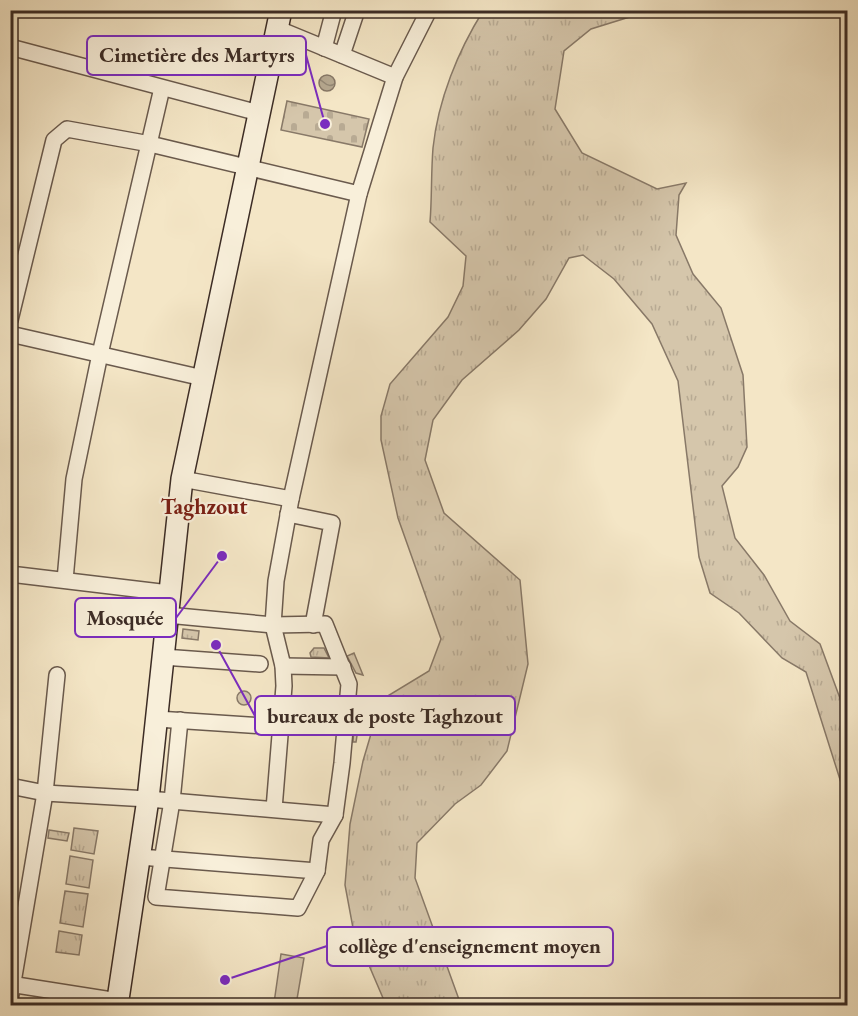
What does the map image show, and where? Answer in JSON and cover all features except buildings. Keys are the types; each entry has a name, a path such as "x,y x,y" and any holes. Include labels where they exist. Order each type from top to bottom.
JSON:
{"main road":[{"path":"117,1003 148,799 182,479 278,19"}],"street":[{"path":"324,48 334,10"},
{"path":"342,55 357,10"},
{"path":"274,809 283,666 273,625 276,581 289,506 360,194 395,76 429,10"},
{"path":"278,19 324,48 395,76"},
{"path":"10,47 259,113"},
{"path":"65,580 74,480 100,354 162,88"},
{"path":"10,320 54,140 67,129 150,144 360,194"},
{"path":"10,334 203,378"},
{"path":"182,479 289,506 332,523 313,625"},
{"path":"10,574 169,593"},
{"path":"167,615 273,625 325,624 349,684 342,763 335,815 321,840 317,872 298,908 156,897 172,801 180,720"},
{"path":"163,657 260,664"},
{"path":"283,666 343,667"},
{"path":"10,1000 45,794 57,675"},
{"path":"156,719 280,727"},
{"path":"10,786 45,794 148,799 335,815"},
{"path":"140,857 317,872"},
{"path":"12,984 117,1003"}],"green space":[{"path":"483,11 644,11 591,29 564,51 555,109 582,153 657,189 686,183 679,195 676,235 693,274 721,308 743,375 747,447 738,467 722,486 735,538 764,575 790,621 820,644 841,701 848,753 843,789 806,672 782,658 739,613 710,593 699,557 678,381 652,324 614,279 583,255 569,258 546,299 519,330 462,380 433,420 425,460 444,513 520,580 528,664 507,751 481,785 455,804 417,843 415,878 461,1005 386,1005 353,928 345,885 350,824 363,761 381,700 429,671 441,639 398,518 381,440 381,416 390,384 448,317 463,286 466,256 430,222 433,148 444,94 465,43"},
{"path":"287,101 369,119 362,147 281,130"},
{"path":"183,629 199,631 198,640 182,638"},
{"path":"314,648 324,648 329,658 311,657 310,653"},
{"path":"354,653 363,675 356,673 347,656"},
{"path":"241,691 247,691 251,698 247,705 241,705 237,701 237,695"},
{"path":"355,710 361,710 356,742 353,742"},
{"path":"74,828 98,831 94,854 71,850"},
{"path":"49,830 69,833 67,841 48,838"},
{"path":"70,856 93,860 89,888 66,884"},
{"path":"65,891 88,894 83,927 60,923"},
{"path":"59,931 82,935 79,955 56,952"},
{"path":"281,954 304,958 296,1005 274,1003"}],"water":[{"path":"327,75 335,83 327,91 319,83"}],"place":[{"name":"Cimetière des Martyrs","path":"325,124"},
{"name":"Mosquée","path":"222,556"},
{"name":"bureaux de poste Taghzout","path":"216,645"},
{"name":"collège d'enseignement moyen","path":"225,980"}],"district":[{"name":"Taghzout","path":"204,506"}]}
